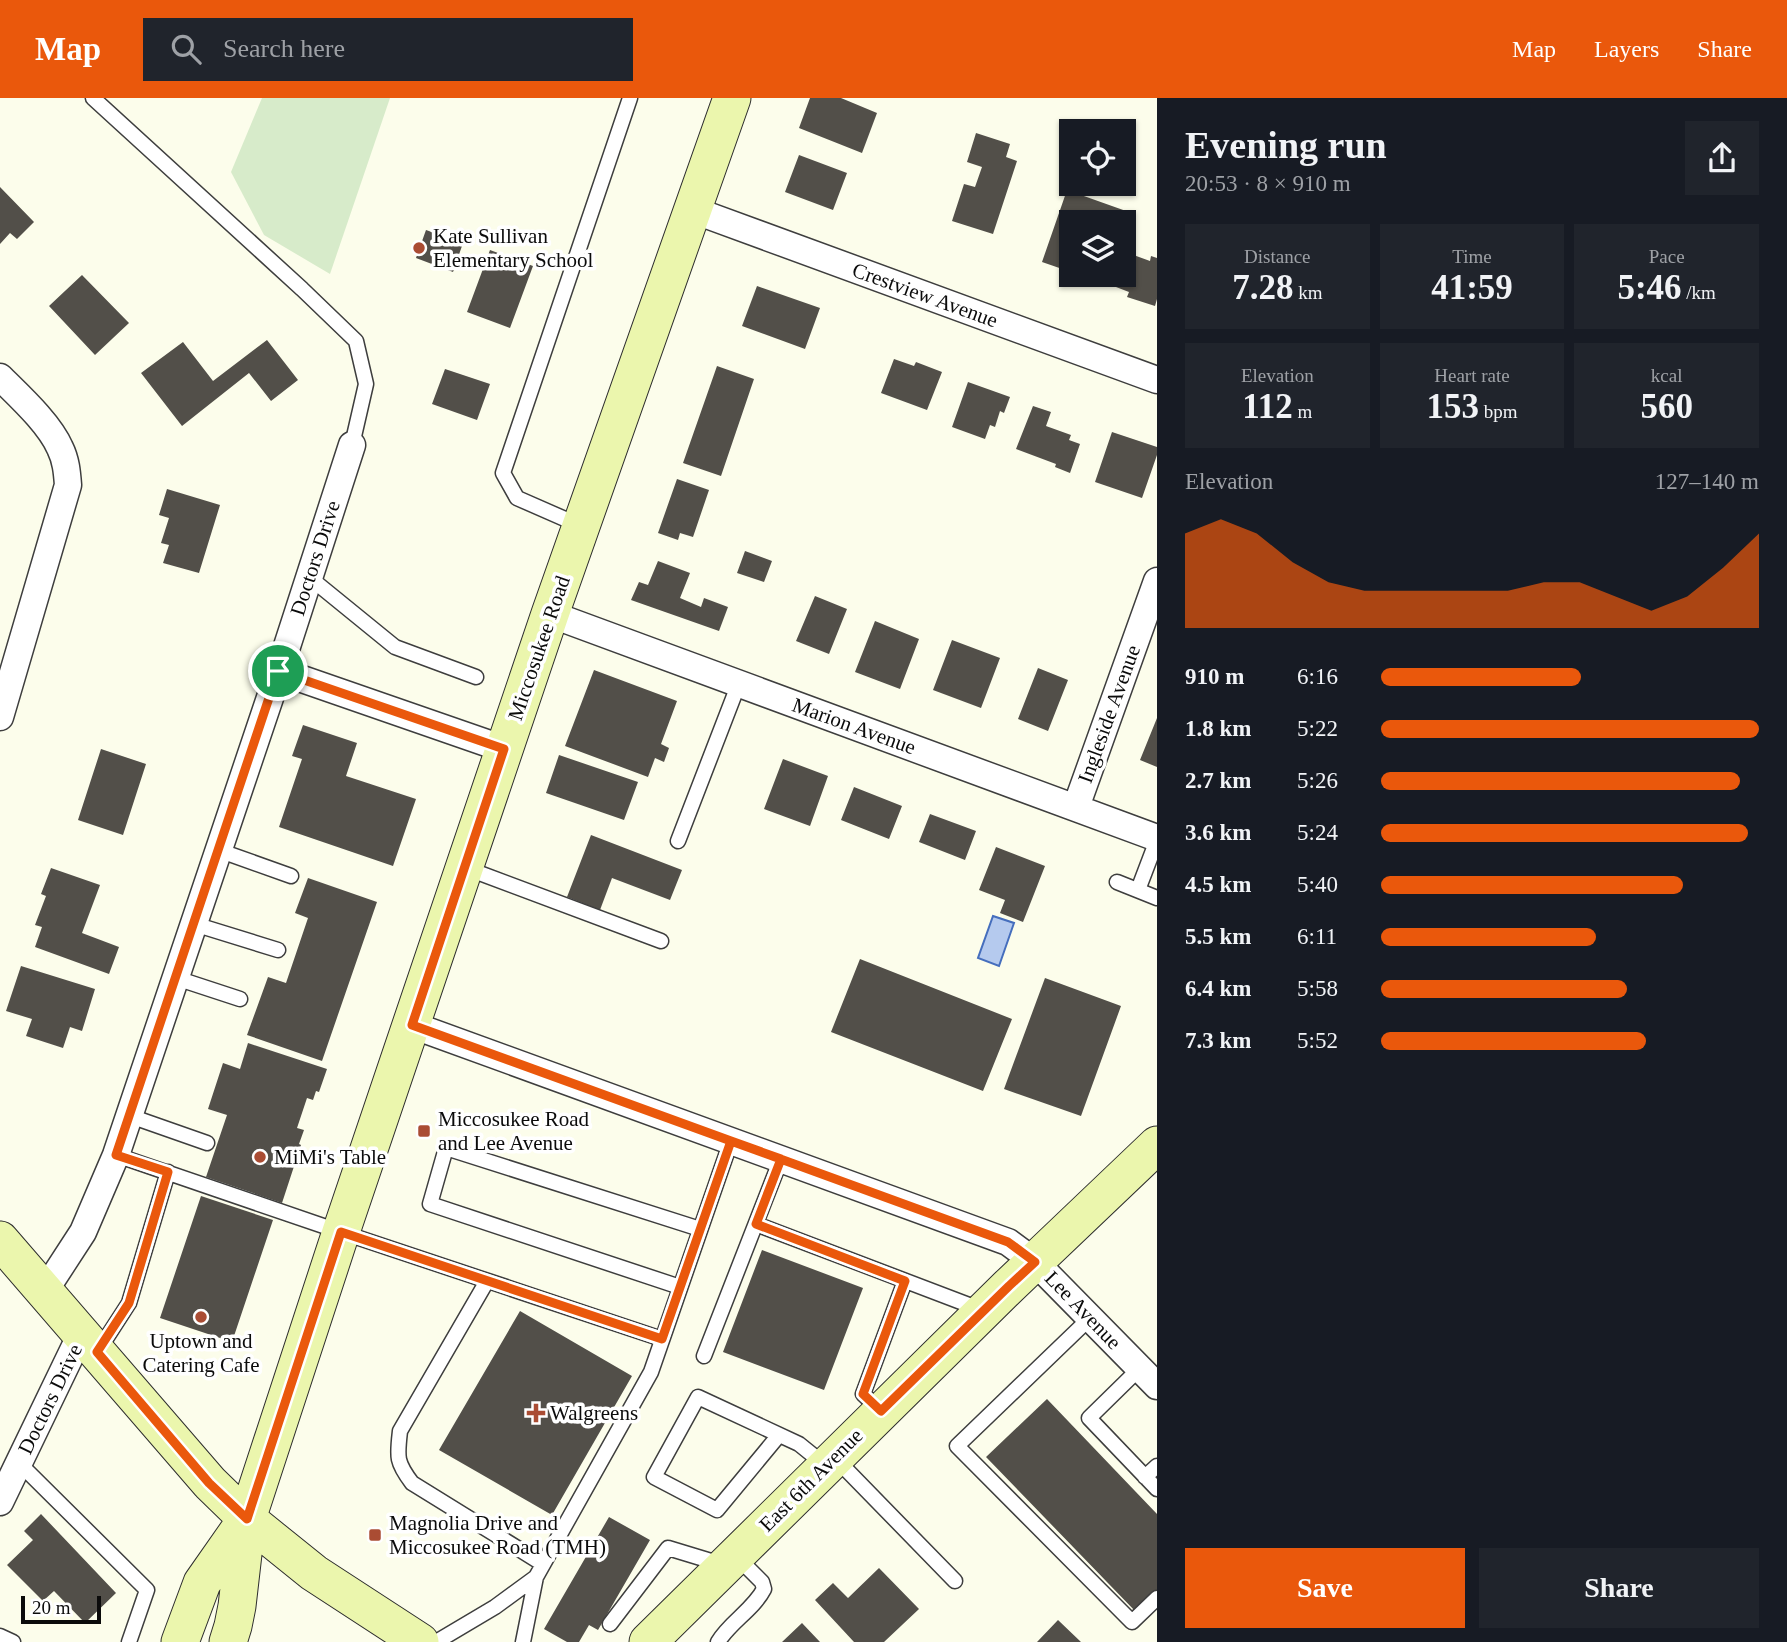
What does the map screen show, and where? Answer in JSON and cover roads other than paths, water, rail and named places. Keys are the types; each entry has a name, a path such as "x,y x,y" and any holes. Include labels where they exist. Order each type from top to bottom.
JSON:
{"street":[{"name":"Miccosukee Road","path":"228,1642 237,1606 247,1519 504,749 693,210 725,100"},
{"name":"Crestview Avenue","path":"693,210 1157,380"},
{"path":"0,377 34,411 60,446 66,462 68,485 0,717"},
{"name":"Doctors Drive","path":"44,1293 83,1231 116,1155 352,445"},
{"name":"Ingleside Avenue","path":"1076,807 1157,581"},
{"name":"Marion Avenue","path":"550,614 1157,839"},
{"path":"278,671 504,749"},
{"name":"Lee Avenue","path":"412,1025 1008,1242 1035,1262 1148,1377"},
{"name":"East 6th Avenue","path":"648,1642 881,1411 1157,1145"},
{"path":"0,1240 209,1483 247,1519 314,1573 420,1642"},
{"name":"Doctors Drive","path":"0,1502 19,1463 89,1343"},
{"name":"Miccosukee Road","path":"180,1642 202,1583 247,1519"}],"lane":[{"path":"93,98 356,341 366,384 352,445"},
{"path":"581,526 517,498 503,473 630,98"},
{"path":"309,577 395,647 476,677"},
{"path":"678,841 739,683"},
{"path":"1138,890 1157,839"},
{"path":"218,850 291,876"},
{"path":"465,867 662,941"},
{"path":"1117,882 1157,898"},
{"path":"194,923 278,950"},
{"path":"176,978 240,999"},
{"path":"130,1116 207,1143"},
{"path":"523,1642 539,1571 651,1372 731,1141"},
{"path":"680,1287 430,1204 446,1148 700,1229"},
{"path":"116,1155 662,1339"},
{"path":"704,1356 781,1159"},
{"path":"89,1343 129,1303 168,1172"},
{"path":"756,1224 984,1311"},
{"path":"487,1280 400,1431 398,1451 401,1468 412,1483 539,1571"},
{"path":"881,1411 863,1394 905,1281"},
{"path":"1090,1318 957,1446 1132,1622 1157,1598"},
{"path":"1148,1377 1089,1419 1157,1489"},
{"path":"779,1435 717,1510 654,1477 698,1396 799,1444 830,1462 955,1581"},
{"path":"19,1463 147,1590 129,1642"},
{"path":"1145,1477 1157,1466"},
{"path":"610,1624 668,1548 730,1560 762,1583 764,1589 760,1597 723,1633 718,1642"},
{"path":"436,1642 495,1607 539,1571"},
{"path":"0,1636 13,1642"}],"water":[{"path":"993,916 1014,923 999,966 978,958"}],"place":[{"name":"Kate Sullivan Elementary School","path":"419,248"},
{"name":"Miccosukee Road and Lee Avenue","path":"424,1131"},
{"name":"MiMi's Table","path":"260,1157"},
{"name":"Uptown and Catering Cafe","path":"201,1317"},
{"name":"Walgreens","path":"536,1413"},
{"name":"Magnolia Drive and Miccosukee Road (TMH)","path":"375,1535"}]}
